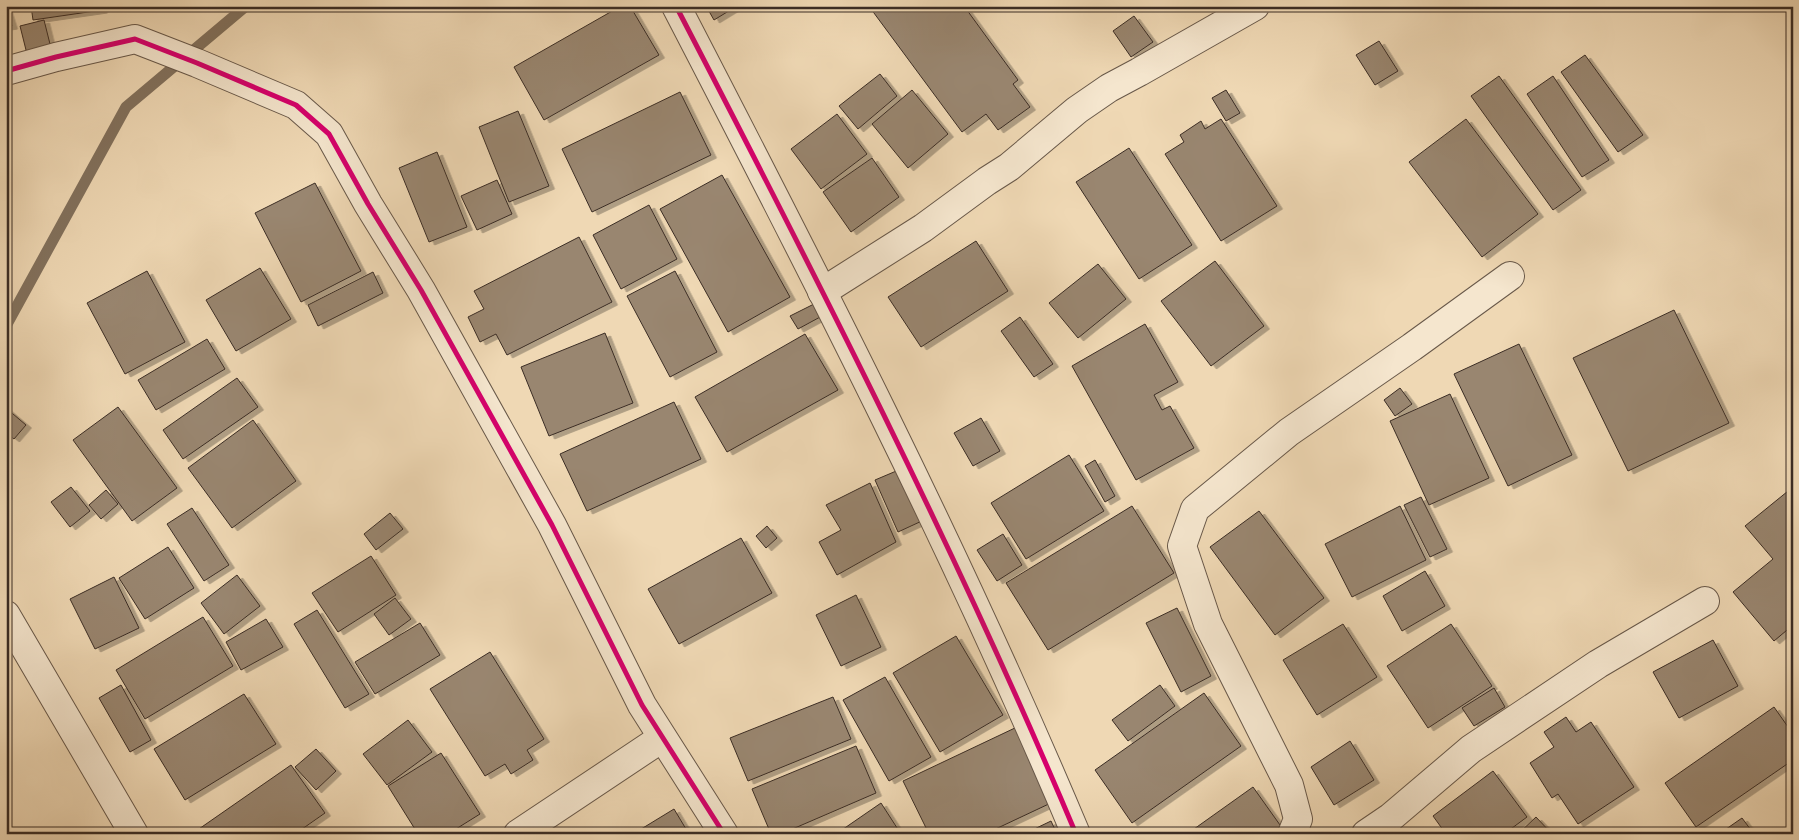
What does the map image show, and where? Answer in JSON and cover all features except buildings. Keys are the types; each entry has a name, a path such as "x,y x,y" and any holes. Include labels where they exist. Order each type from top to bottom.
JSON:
{"street":[{"path":"676,6 890,425 1036,738 1076,834"},
{"path":"822,292 923,228 1009,167 1077,110 1109,88 1254,6"},
{"path":"6,71 135,38 296,105 329,134 368,204 421,290 552,524 642,705 724,834"},
{"path":"1292,834 1298,819 1289,785 1208,624 1182,546 1195,509 1289,432 1510,276"},
{"path":"1366,834 1391,817 1471,749 1598,664 1705,601"},
{"path":"6,615 134,834"},
{"path":"518,834 662,738"}],"waterway":[{"path":"6,326 126,107 246,6"}],"cycle path":[{"path":"676,6 833,313 934,519 983,623 1076,834"},
{"path":"6,71 56,57 135,39 296,105 329,134 368,204 421,290 552,525 642,705 724,834"}]}
